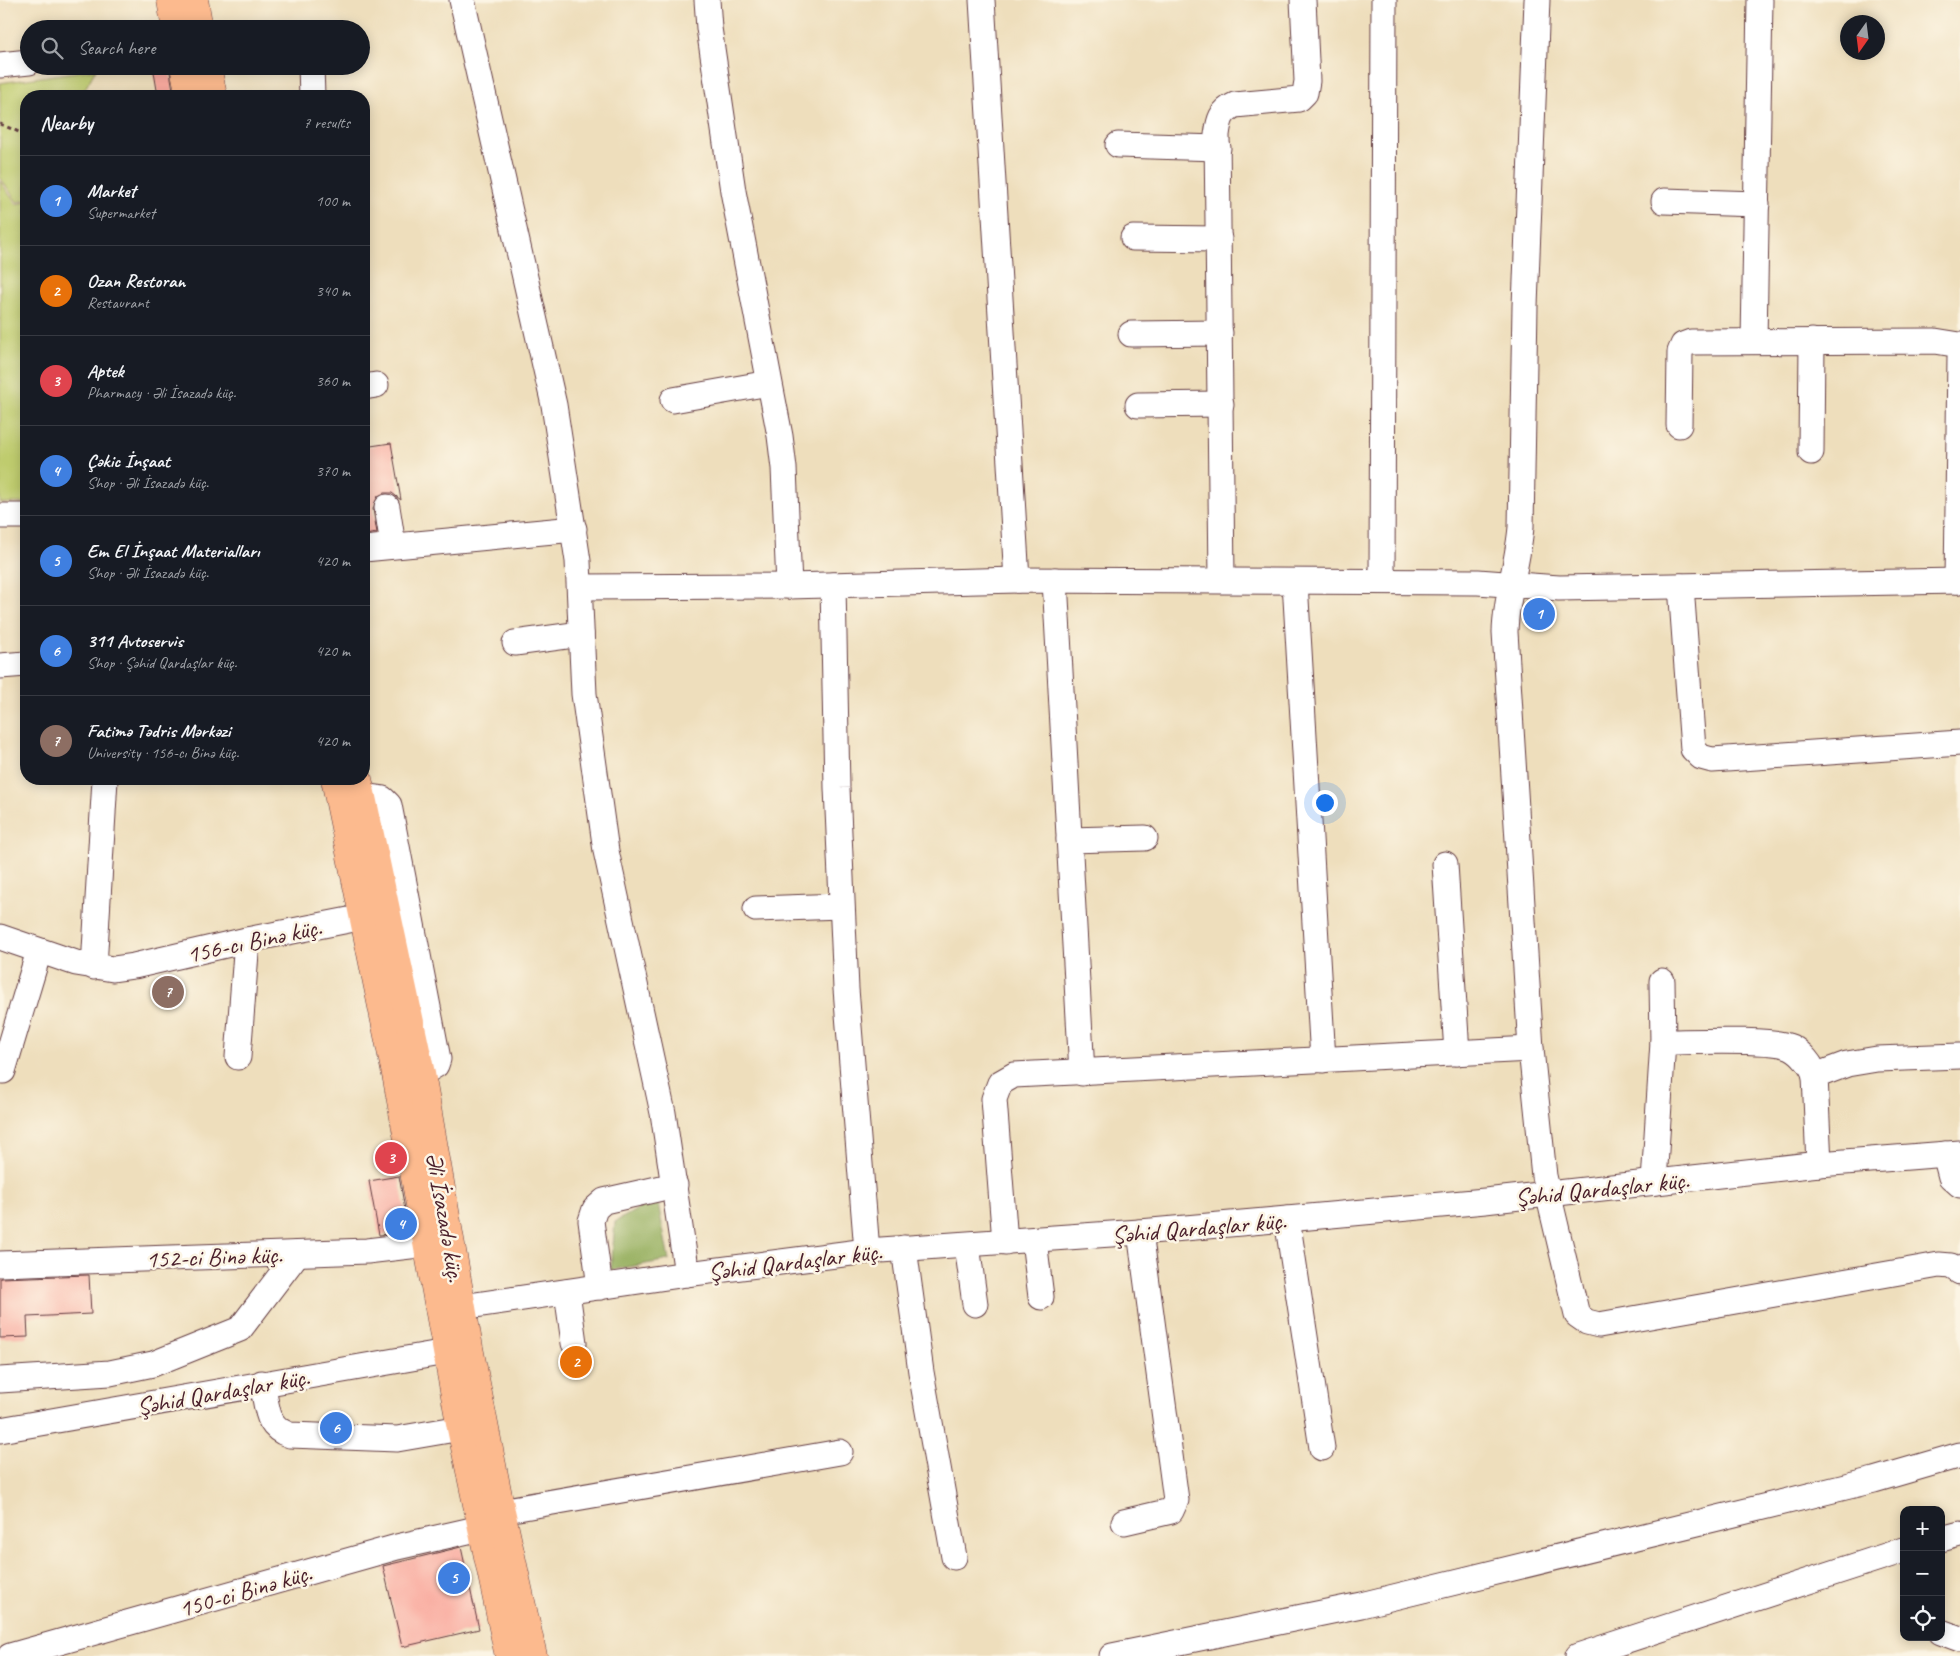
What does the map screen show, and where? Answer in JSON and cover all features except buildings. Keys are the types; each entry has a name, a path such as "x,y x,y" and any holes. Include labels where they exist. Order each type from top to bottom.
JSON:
{"main road":[{"path":"171,0 174,20"},
{"path":"194,0 197,20"},
{"path":"186,75 189,90"},
{"path":"209,75 212,90"},
{"name":"Əli İsazadə küç.","path":"336,785 397,1079 427,1244 450,1308"},
{"name":"Əli İsazadə küç.","path":"360,787 421,1074 450,1308 491,1520 509,1656"},
{"name":"Əli İsazadə küç.","path":"458,1350 461,1428 533,1656"}],"street":[{"path":"462,0 554,404 574,529 581,587 584,694 606,851 663,1113 687,1274"},
{"path":"707,0 709,28 733,191 784,468 789,586"},
{"path":"982,0 1017,580"},
{"path":"1222,580 1218,239 1218,148 1220,118 1226,109 1235,105 1299,99 1305,93 1307,81 1303,0"},
{"path":"1382,581 1384,0"},
{"path":"1537,0 1525,306 1520,527 1518,552 1506,605 1505,632 1531,1048 1548,1193 1577,1315 1587,1322 1599,1325 1939,1265 1951,1266 1960,1272"},
{"path":"1754,341 1760,0"},
{"path":"0,65 20,63"},
{"path":"311,75 312,90"},
{"path":"1118,145 1218,148"},
{"path":"1664,201 1757,204"},
{"path":"1133,238 1218,239"},
{"path":"1131,334 1220,333"},
{"path":"1811,452 1812,341"},
{"path":"1679,425 1680,352 1683,345 1691,342 1935,341 1960,345"},
{"path":"581,587 789,586 1017,580 1222,580 1511,582 1559,588 1958,581 1960,356"},
{"path":"672,400 769,383"},
{"path":"1138,405 1221,404"},
{"path":"387,507 394,545"},
{"path":"0,516 20,516"},
{"path":"370,548 574,529"},
{"path":"1055,580 1082,1073"},
{"path":"1295,582 1323,1060"},
{"path":"833,585 841,906 867,1251"},
{"path":"1681,586 1693,749 1701,757 1712,760 1960,743"},
{"path":"515,644 581,634"},
{"path":"0,666 20,664"},
{"path":"94,968 105,785"},
{"path":"1069,840 1146,838"},
{"path":"1445,864 1457,1053"},
{"path":"756,909 841,906"},
{"name":"156-cı Binə küç.","path":"0,937 94,968 113,969 364,917"},
{"path":"238,1057 247,940"},
{"path":"3,1071 39,951"},
{"path":"1654,1182 1663,1042 1662,981"},
{"path":"1663,1042 1759,1043 1791,1047 1800,1054 1814,1070 1816,1076 1819,1164"},
{"path":"1005,1242 994,1098 996,1090 1005,1078 1014,1075 1082,1073 1531,1048"},
{"path":"1816,1076 1847,1064 1876,1059 1960,1056"},
{"path":"1953,1154 1951,1177 1960,1184"},
{"name":"Şəhid Qardaşlar küç.","path":"450,1308 687,1274 867,1251 1140,1232 1287,1219 1819,1164 1953,1154"},
{"path":"600,1287 592,1221 595,1209 604,1201 675,1185"},
{"path":"1287,1219 1322,1448"},
{"path":"1124,1522 1170,1511 1176,1500 1140,1232"},
{"path":"1034,1240 1041,1297"},
{"name":"152-ci Binə küç.","path":"0,1264 367,1251 427,1244"},
{"path":"966,1245 975,1304"},
{"path":"904,1248 921,1372 954,1557"},
{"path":"0,1380 110,1373 153,1364 240,1329 297,1254"},
{"path":"567,1292 574,1343"},
{"name":"Şəhid Qardaşlar küç.","path":"0,1430 458,1350"},
{"path":"262,1383 272,1424 276,1430 290,1435 397,1440 461,1428"},
{"name":"150-ci Binə küç.","path":"10,1656 491,1520 840,1452"},
{"path":"1112,1656 1361,1605 1874,1480 1960,1455"},
{"path":"1945,1538 1960,1534"},
{"path":"1578,1656 1901,1551"},
{"path":"1945,1633 1960,1639"}],"path":[{"path":"0,124 20,132"}],"green space":[{"path":"55,75 93,75 84,90 20,90 20,201 17,202 0,177 0,83"},
{"path":"0,181 16,204 20,203 20,503 0,503"},
{"path":"657,1198 669,1260 611,1270 615,1222"}],"place":[{"name":"Market","path":"1539,614"},
{"name":"Fatimə Tədris Mərkəzi","path":"168,992"},
{"name":"Aptek","path":"391,1158"},
{"name":"Çəkic İnşaat","path":"401,1224"},
{"name":"Ozan Restoran","path":"576,1362"},
{"name":"311 Avtoservis","path":"336,1428"},
{"name":"Em El İnşaat Materialları","path":"454,1578"}]}
